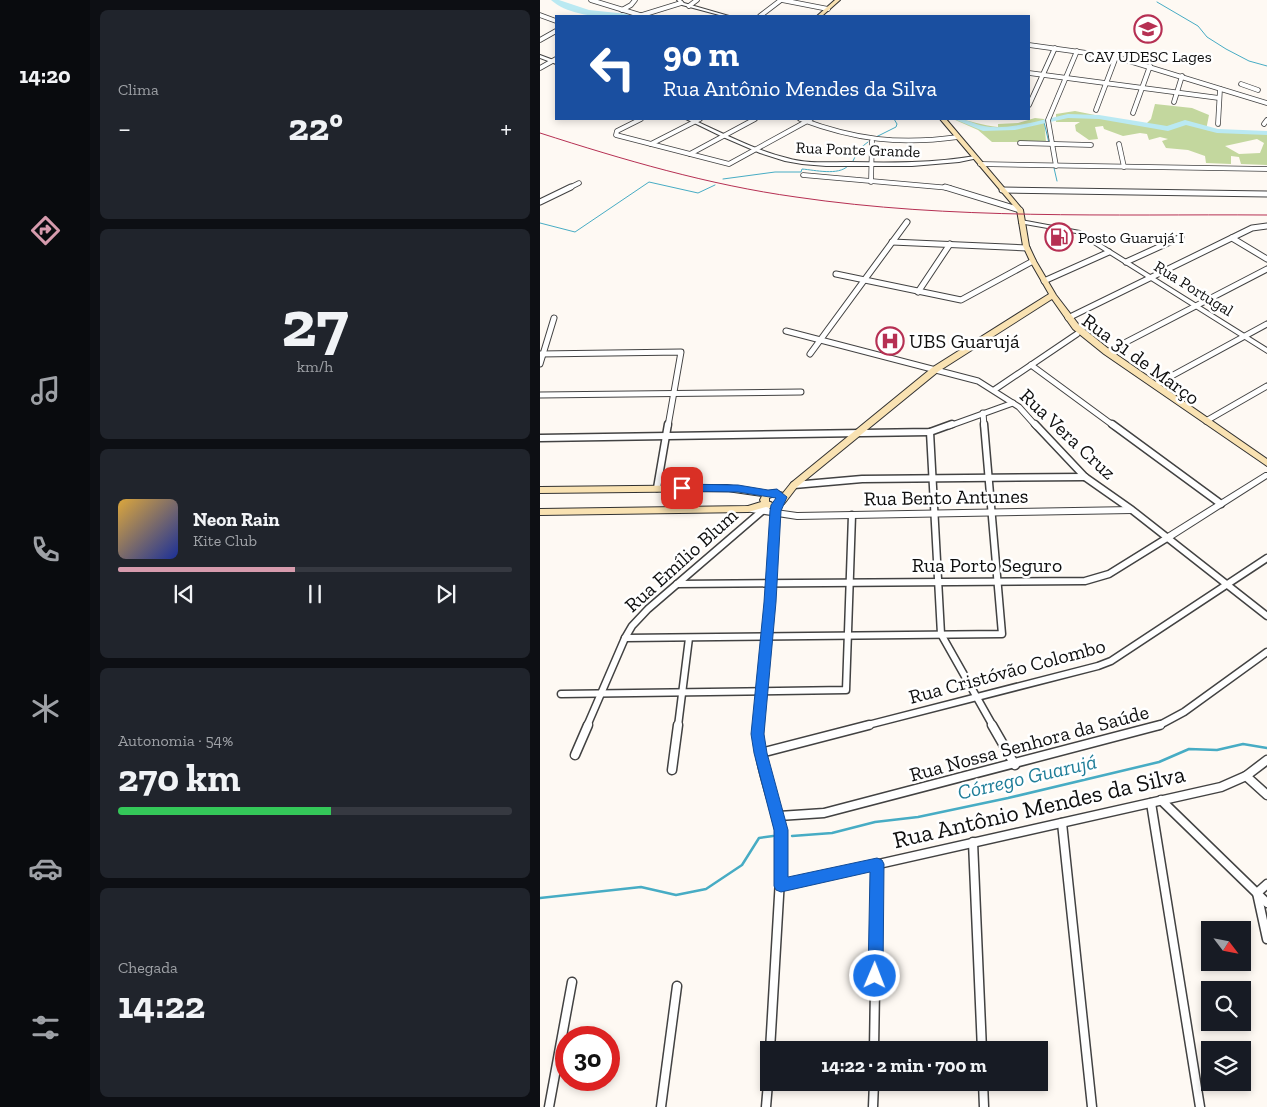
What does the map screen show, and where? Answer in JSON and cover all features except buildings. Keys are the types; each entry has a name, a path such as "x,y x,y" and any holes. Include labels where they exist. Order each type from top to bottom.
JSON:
{"main road":[{"path":"821,15 838,0"},
{"path":"944,120 1020,210"},
{"name":"Rua 31 de Março","path":"1020,210 1021,222 1019,230 1024,248 1068,326 1267,469"},
{"name":"Rua 31 de Março","path":"1031,263 1051,296 1080,331 1107,352 1267,463"},
{"name":"Rua Emílio Blum","path":"772,503 936,368 1051,296"},
{"path":"540,490 727,488 772,503"},
{"path":"540,512 748,509 772,503"}],"street":[{"path":"593,0 637,15"},
{"path":"622,10 631,5 635,0"},
{"path":"689,6 697,0"},
{"path":"761,15 781,0 828,9"},
{"path":"643,15 680,1 689,6 723,15"},
{"path":"540,15 555,21"},
{"path":"540,40 555,32"},
{"path":"1030,45 1077,50 1116,57 1182,76 1266,104"},
{"path":"1030,101 1056,48"},
{"path":"1056,166 1048,122 1077,50"},
{"path":"540,56 555,61"},
{"path":"1096,110 1116,57"},
{"path":"540,68 555,61"},
{"path":"1133,113 1150,66"},
{"path":"1030,73 1219,98"},
{"path":"1174,102 1182,76"},
{"path":"1241,84 1259,90 1247,98"},
{"path":"1218,124 1220,89"},
{"path":"639,120 615,133 730,164 808,120 838,133 872,141 921,142 958,137"},
{"path":"651,144 698,120"},
{"name":"Rua Ponte Grande","path":"698,120 726,135 795,162 941,163 975,158"},
{"path":"690,154 754,120"},
{"path":"871,182 872,141"},
{"path":"1020,143 1091,145"},
{"path":"1119,144 1124,167"},
{"path":"980,164 1267,169"},
{"path":"803,175 947,187 1020,210"},
{"path":"540,202 579,183"},
{"path":"1002,190 1267,194"},
{"path":"810,354 907,222"},
{"name":"Rua Portugal","path":"1021,222 1078,232 1267,351"},
{"path":"1068,318 1232,238 1256,227 1267,226"},
{"path":"1126,262 1181,237"},
{"path":"1232,238 1267,258"},
{"path":"892,242 1024,248"},
{"path":"918,292 950,244"},
{"path":"1044,282 1109,252"},
{"path":"836,274 961,300 1031,263"},
{"path":"1107,352 1267,269"},
{"path":"540,364 554,318"},
{"path":"1155,385 1267,324"},
{"name":"Rua Vera Cruz","path":"786,332 936,368 968,377 994,390 1028,415 1085,478 1132,510 1267,616"},
{"path":"994,390 1077,334"},
{"path":"542,354 681,352 656,488"},
{"path":"1031,365 1221,504"},
{"path":"1206,421 1267,386"},
{"path":"540,395 801,392"},
{"path":"540,438 930,432 1013,403"},
{"path":"625,638 1002,634 983,413"},
{"path":"930,432 941,634 1015,765"},
{"name":"Rua Porto Seguro","path":"677,584 1093,580 1109,574 1267,475"},
{"path":"794,485 862,479 1085,478"},
{"path":"771,1041 782,845 779,816 761,753 758,734 772,583 772,503"},
{"name":"Rua Bento Antunes","path":"772,503 797,516 1132,510"},
{"name":"Rua Emílio Blum","path":"574,755 625,638 640,616 772,503"},
{"path":"561,694 846,690 852,515"},
{"name":"Rua Cristóvão Colombo","path":"761,753 1111,661 1267,558"},
{"path":"672,770 689,638"},
{"name":"Rua Nossa Senhora da Saúde","path":"779,816 824,813 1157,727 1184,712 1267,652"},
{"name":"Rua Antônio Mendes da Silva","path":"781,886 1221,787 1246,776 1267,760"},
{"path":"1246,776 1267,795"},
{"path":"1160,800 1267,902"},
{"path":"1151,803 1200,1107"},
{"path":"1062,823 1092,1107"},
{"path":"973,842 982,1041"},
{"path":"874,1041 877,864"},
{"path":"1257,893 1267,884"},
{"path":"1257,893 1267,939"},
{"path":"548,1107 572,982"},
{"path":"661,1107 677,986"},
{"path":"766,1107 767,1091"},
{"path":"873,1107 874,1091"},
{"path":"983,1091 984,1107"}],"green space":[{"path":"1155,104 1192,108 1209,115 1206,130 1267,132 1267,165 1241,164 1239,157 1231,156 1231,164 1206,163 1205,156 1188,150 1166,148 1162,141 1168,139 1160,137 1149,140 1147,134 1140,133 1123,136 1104,129 1103,126 1095,127 1098,139 1089,140 1076,131 1075,125 1080,122 1056,122 1056,114 1075,111 1135,123 1147,123 1151,119","holes":["1257,139 1264,143 1260,153 1239,154 1225,146"]},
{"path":"1030,119 1044,119 1046,142 992,142 978,130 955,120 965,120 998,127 998,124 1018,123"}],"waterway":[{"path":"554,0 571,8 618,15"},
{"path":"1157,2 1198,26 1207,37 1226,49 1249,61 1267,66"},
{"path":"960,120 983,129 1015,128 1068,116 1099,117 1168,129 1185,122 1217,131 1267,133"},
{"path":"876,137 896,127 897,124 895,120"},
{"path":"1044,122 1049,143"},
{"path":"853,161 859,149 868,142"},
{"path":"723,179 775,172 801,172 802,169 832,172 848,166"},
{"path":"1054,168 1057,181"},
{"path":"540,223 575,232 649,182 698,193 715,185"},
{"name":"Córrego Guarujá","path":"792,836 832,833 875,822 918,817 1008,798 1159,762 1189,749 1217,750 1243,744 1267,748"},
{"name":"Córrego Guarujá","path":"540,898 641,887 676,895 706,889 742,865 759,838 773,836"}],"railway":[{"path":"540,133 603,153 699,179 763,192 854,204 972,213 1267,215"}],"place":[{"name":"CAV UDESC Lages","path":"1148,29"},
{"name":"Posto Guarujá I","path":"1059,237"},
{"name":"UBS Guarujá","path":"890,341"}],"route":[{"path":"682,488 738,488 768,494 777,493 782,497 782,501 776,505 770,602 758,724 758,742 779,816 781,830 781,886 877,864 875,976"}]}
